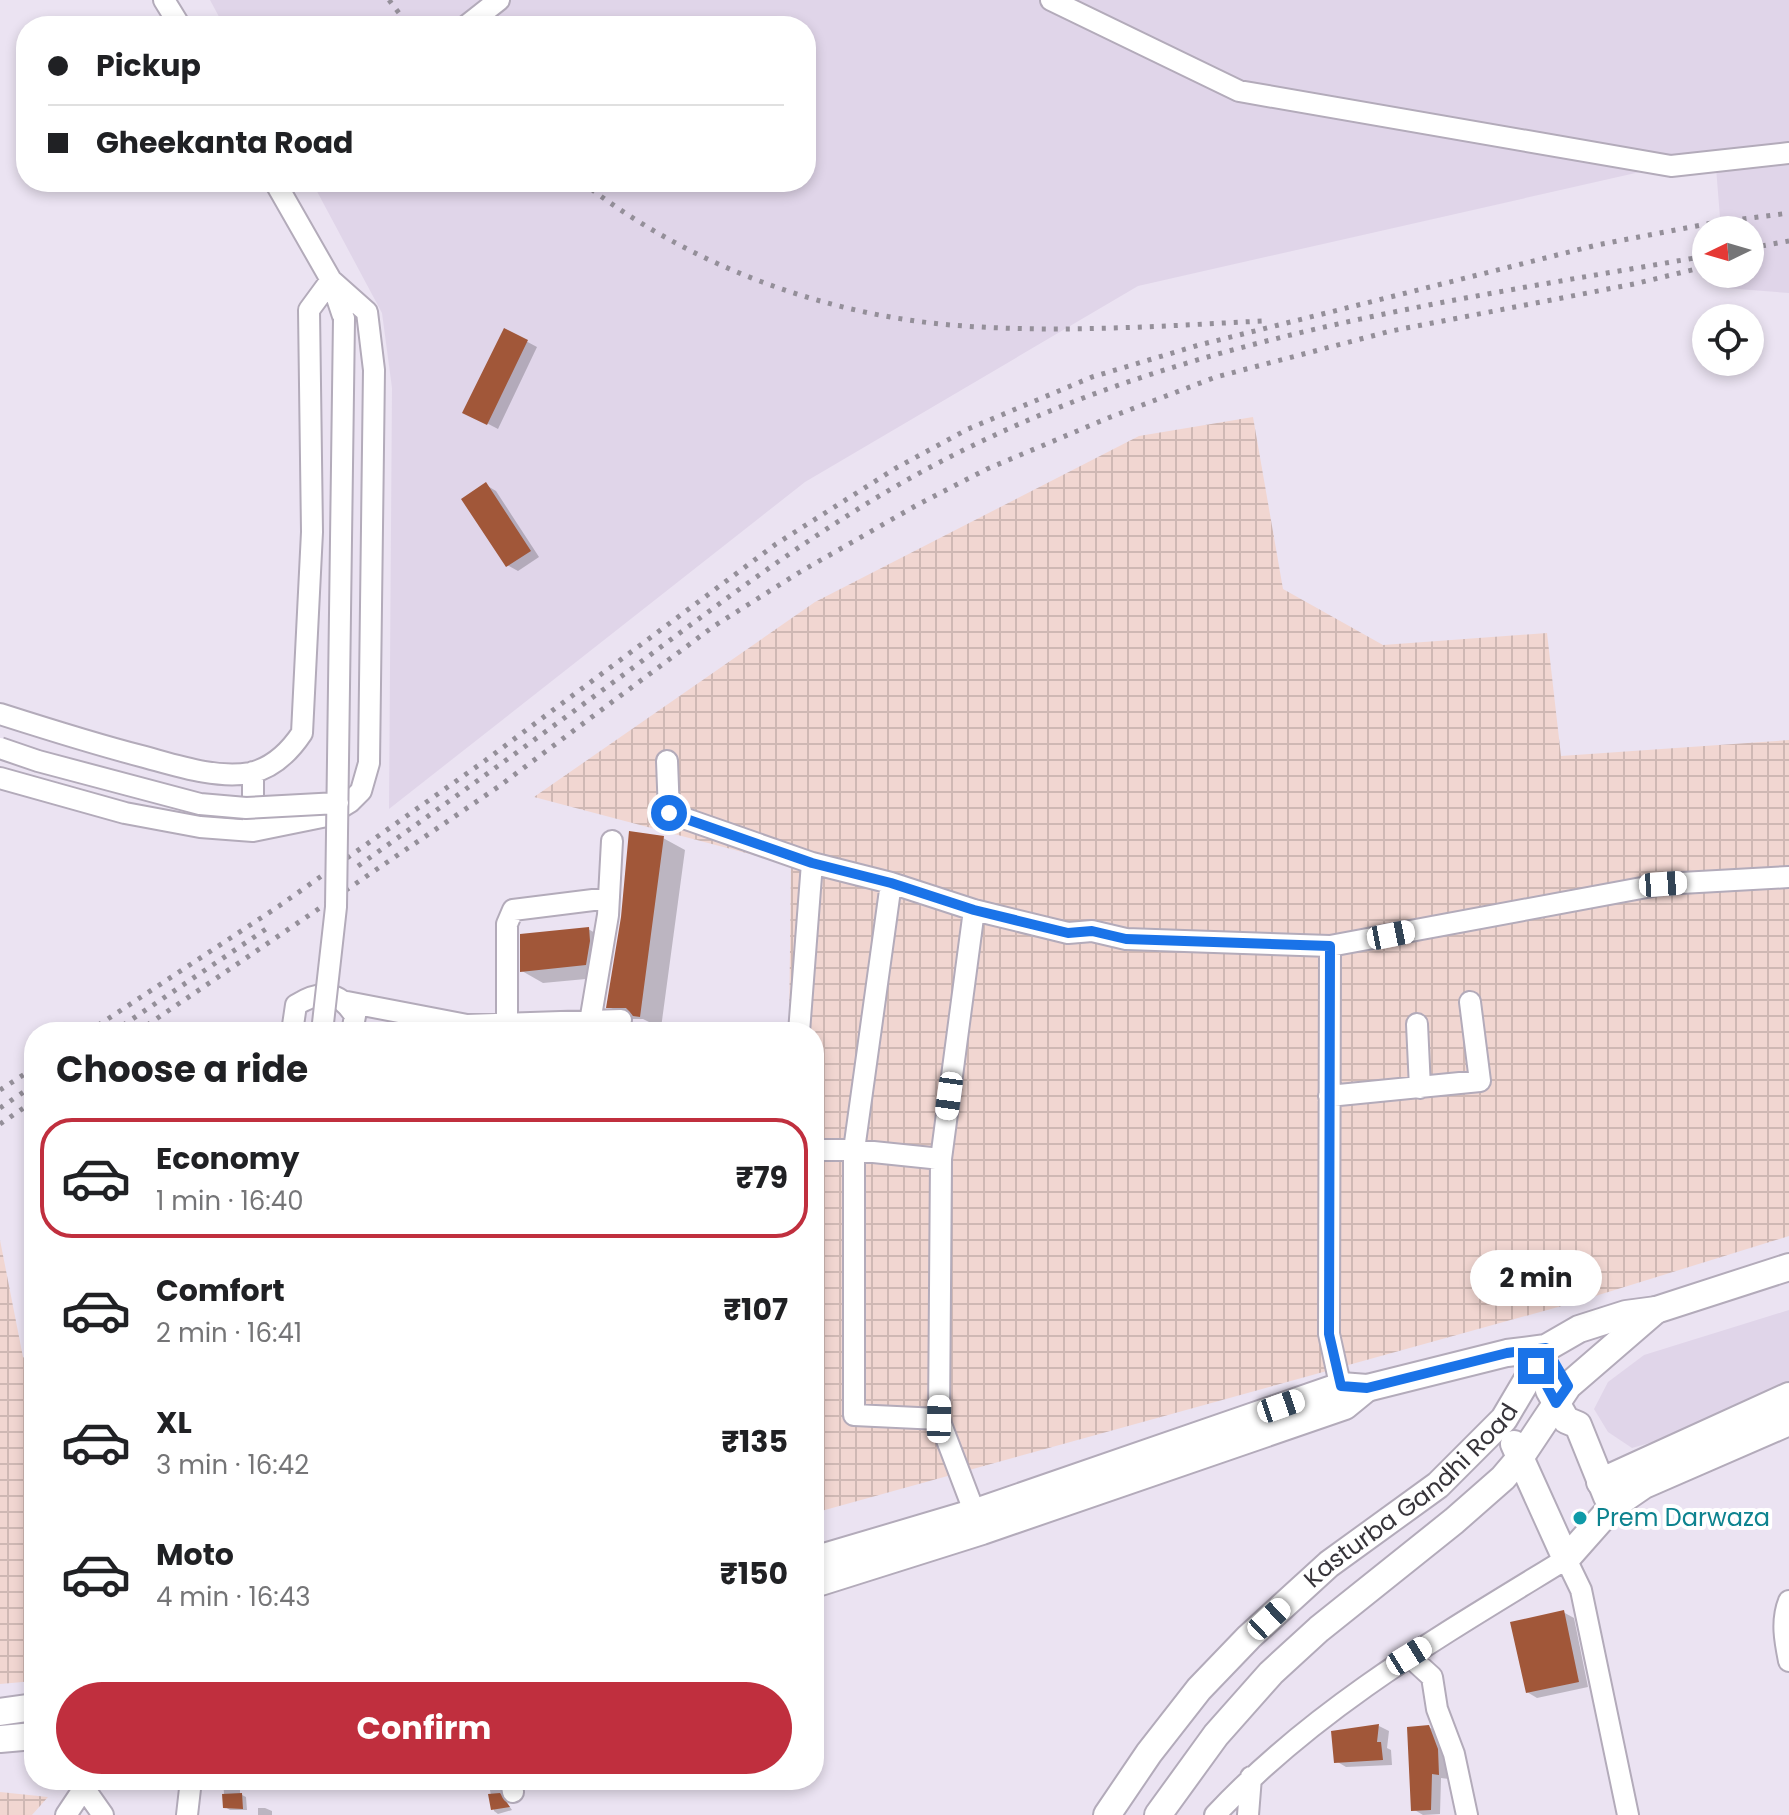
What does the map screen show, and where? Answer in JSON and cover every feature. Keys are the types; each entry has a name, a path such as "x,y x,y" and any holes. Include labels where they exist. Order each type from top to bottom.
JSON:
{"main road":[{"path":"824,1580 979,1522 1367,1388 1507,1353 1541,1357 1579,1329 1626,1314 1656,1310 1789,1267"},
{"name":"Kasturba Gandhi Road","path":"1158,1815 1216,1735 1271,1673 1319,1629 1486,1494 1520,1458 1562,1394 1656,1310"},
{"path":"1541,1357 1562,1394 1566,1420 1578,1425 1612,1507"},
{"name":"Kasturba Gandhi Road","path":"1107,1815 1149,1753 1199,1689 1249,1637 1329,1564 1438,1485 1504,1419 1541,1357"},
{"path":"1600,1482 1789,1396"},
{"path":"1504,1419 1566,1559 1612,1507 1644,1485 1789,1422"},
{"path":"1486,1494 1520,1495 1541,1507"},
{"path":"824,1558 979,1522"},
{"path":"0,1712 24,1708"},
{"path":"0,1739 24,1737"}],"street":[{"path":"1051,0 1239,91 1671,166 1789,153"},
{"path":"281,192 331,280 344,319 336,907 323,1022"},
{"path":"0,714 183,767 233,774 253,772 290,751 302,733 312,532 309,310 331,280"},
{"path":"0,778 125,813 200,827 253,831 327,816 361,791 369,763 374,370 367,312 331,280"},
{"path":"0,748 200,804 246,808 338,803"},
{"path":"667,761 669,813 812,863 891,883 974,910 1068,933 1092,931 1126,939 1330,946 1663,884 1789,877"},
{"path":"253,772 253,831"},
{"path":"612,841 609,898 590,1022 621,1020"},
{"path":"800,1022 812,863"},
{"path":"891,883 854,1150 854,1415 939,1419"},
{"path":"507,1022 507,924 513,910 609,898"},
{"path":"974,910 941,1159 939,1419 979,1522"},
{"path":"1330,946 1329,1334 1343,1396"},
{"path":"293,1022 296,1005 310,997 334,996 347,1002 451,1022"},
{"path":"347,1002 355,1016 354,1022"},
{"path":"1329,1096 1480,1081 1470,1002"},
{"path":"1417,1024 1420,1088"},
{"path":"824,1150 941,1159"},
{"path":"1215,1815 1251,1777 1329,1712 1409,1656 1566,1559 1581,1590 1628,1815"},
{"path":"1789,1601 1784,1613 1789,1661"},
{"path":"1409,1656 1432,1677 1437,1709 1454,1754 1467,1815"},
{"path":"1248,1815 1251,1777"},
{"path":"66,1815 81,1790"},
{"path":"88,1790 103,1815"},
{"path":"187,1815 190,1790"}],"shaded area":[{"path":"210,0 1789,0 1789,293 1725,288 1764,288 1764,216 1720,216 1715,155 1138,286 805,482 389,809 392,388 382,313 317,192 816,192 816,16 219,16"},
{"path":"1253,417 1283,589 1383,645 1547,633 1561,756 1789,740 1789,1236 1576,1302 824,1510 824,1022 789,1022 791,865 534,797 815,602 1139,436"},
{"path":"0,1240 24,1358 24,1682 0,1684"},
{"path":"1789,1310 1789,1398 1738,1417 1632,1448 1608,1432 1594,1409 1608,1382 1644,1355"},
{"path":"0,1792 48,1797 32,1815 0,1815"}],"building":[{"path":"504,328 528,340 487,425 462,413"},
{"path":"486,482 531,551 506,567 461,499"},
{"path":"629,831 664,836 640,1017 633,1016 626,1008 606,1008 621,917"},
{"path":"589,927 586,965 520,972 520,934"},
{"path":"1564,1610 1579,1682 1526,1693 1510,1622"},
{"path":"1379,1724 1377,1742 1381,1742 1383,1760 1334,1763 1331,1731"},
{"path":"1429,1725 1438,1749 1439,1775 1432,1774 1431,1810 1411,1811 1407,1727"},
{"path":"242,1793 243,1809 223,1808 222,1794"},
{"path":"500,1793 510,1807 491,1810 488,1794"}],"railway":[{"path":"389,0 401,16"},
{"path":"596,192 668,239 714,262 812,299 862,312 964,326 1039,329 1262,321"},
{"path":"103,1022 279,906 486,760 776,544 896,468 968,429 1092,377 1199,345 1597,245 1712,223 1789,213"},
{"path":"1764,245 1789,241"},
{"path":"358,866 800,547 886,492 976,444 1062,406 1151,374 1242,348 1427,305 1692,258"},
{"path":"152,1022 498,787 714,626 800,572 987,469 1216,377 1391,331 1692,270"},
{"path":"128,1022 272,925"},
{"path":"0,1090 24,1074"},
{"path":"0,1108 24,1092"},
{"path":"0,1124 24,1108"}],"place":[{"name":"Prem Darwaza","path":"1580,1518"}],"route":[{"path":"669,813 812,863 891,883 974,910 1068,933 1092,931 1126,939 1330,946 1329,1334 1341,1386 1367,1388 1507,1353 1546,1348 1568,1386 1556,1403 1536,1366"}]}
